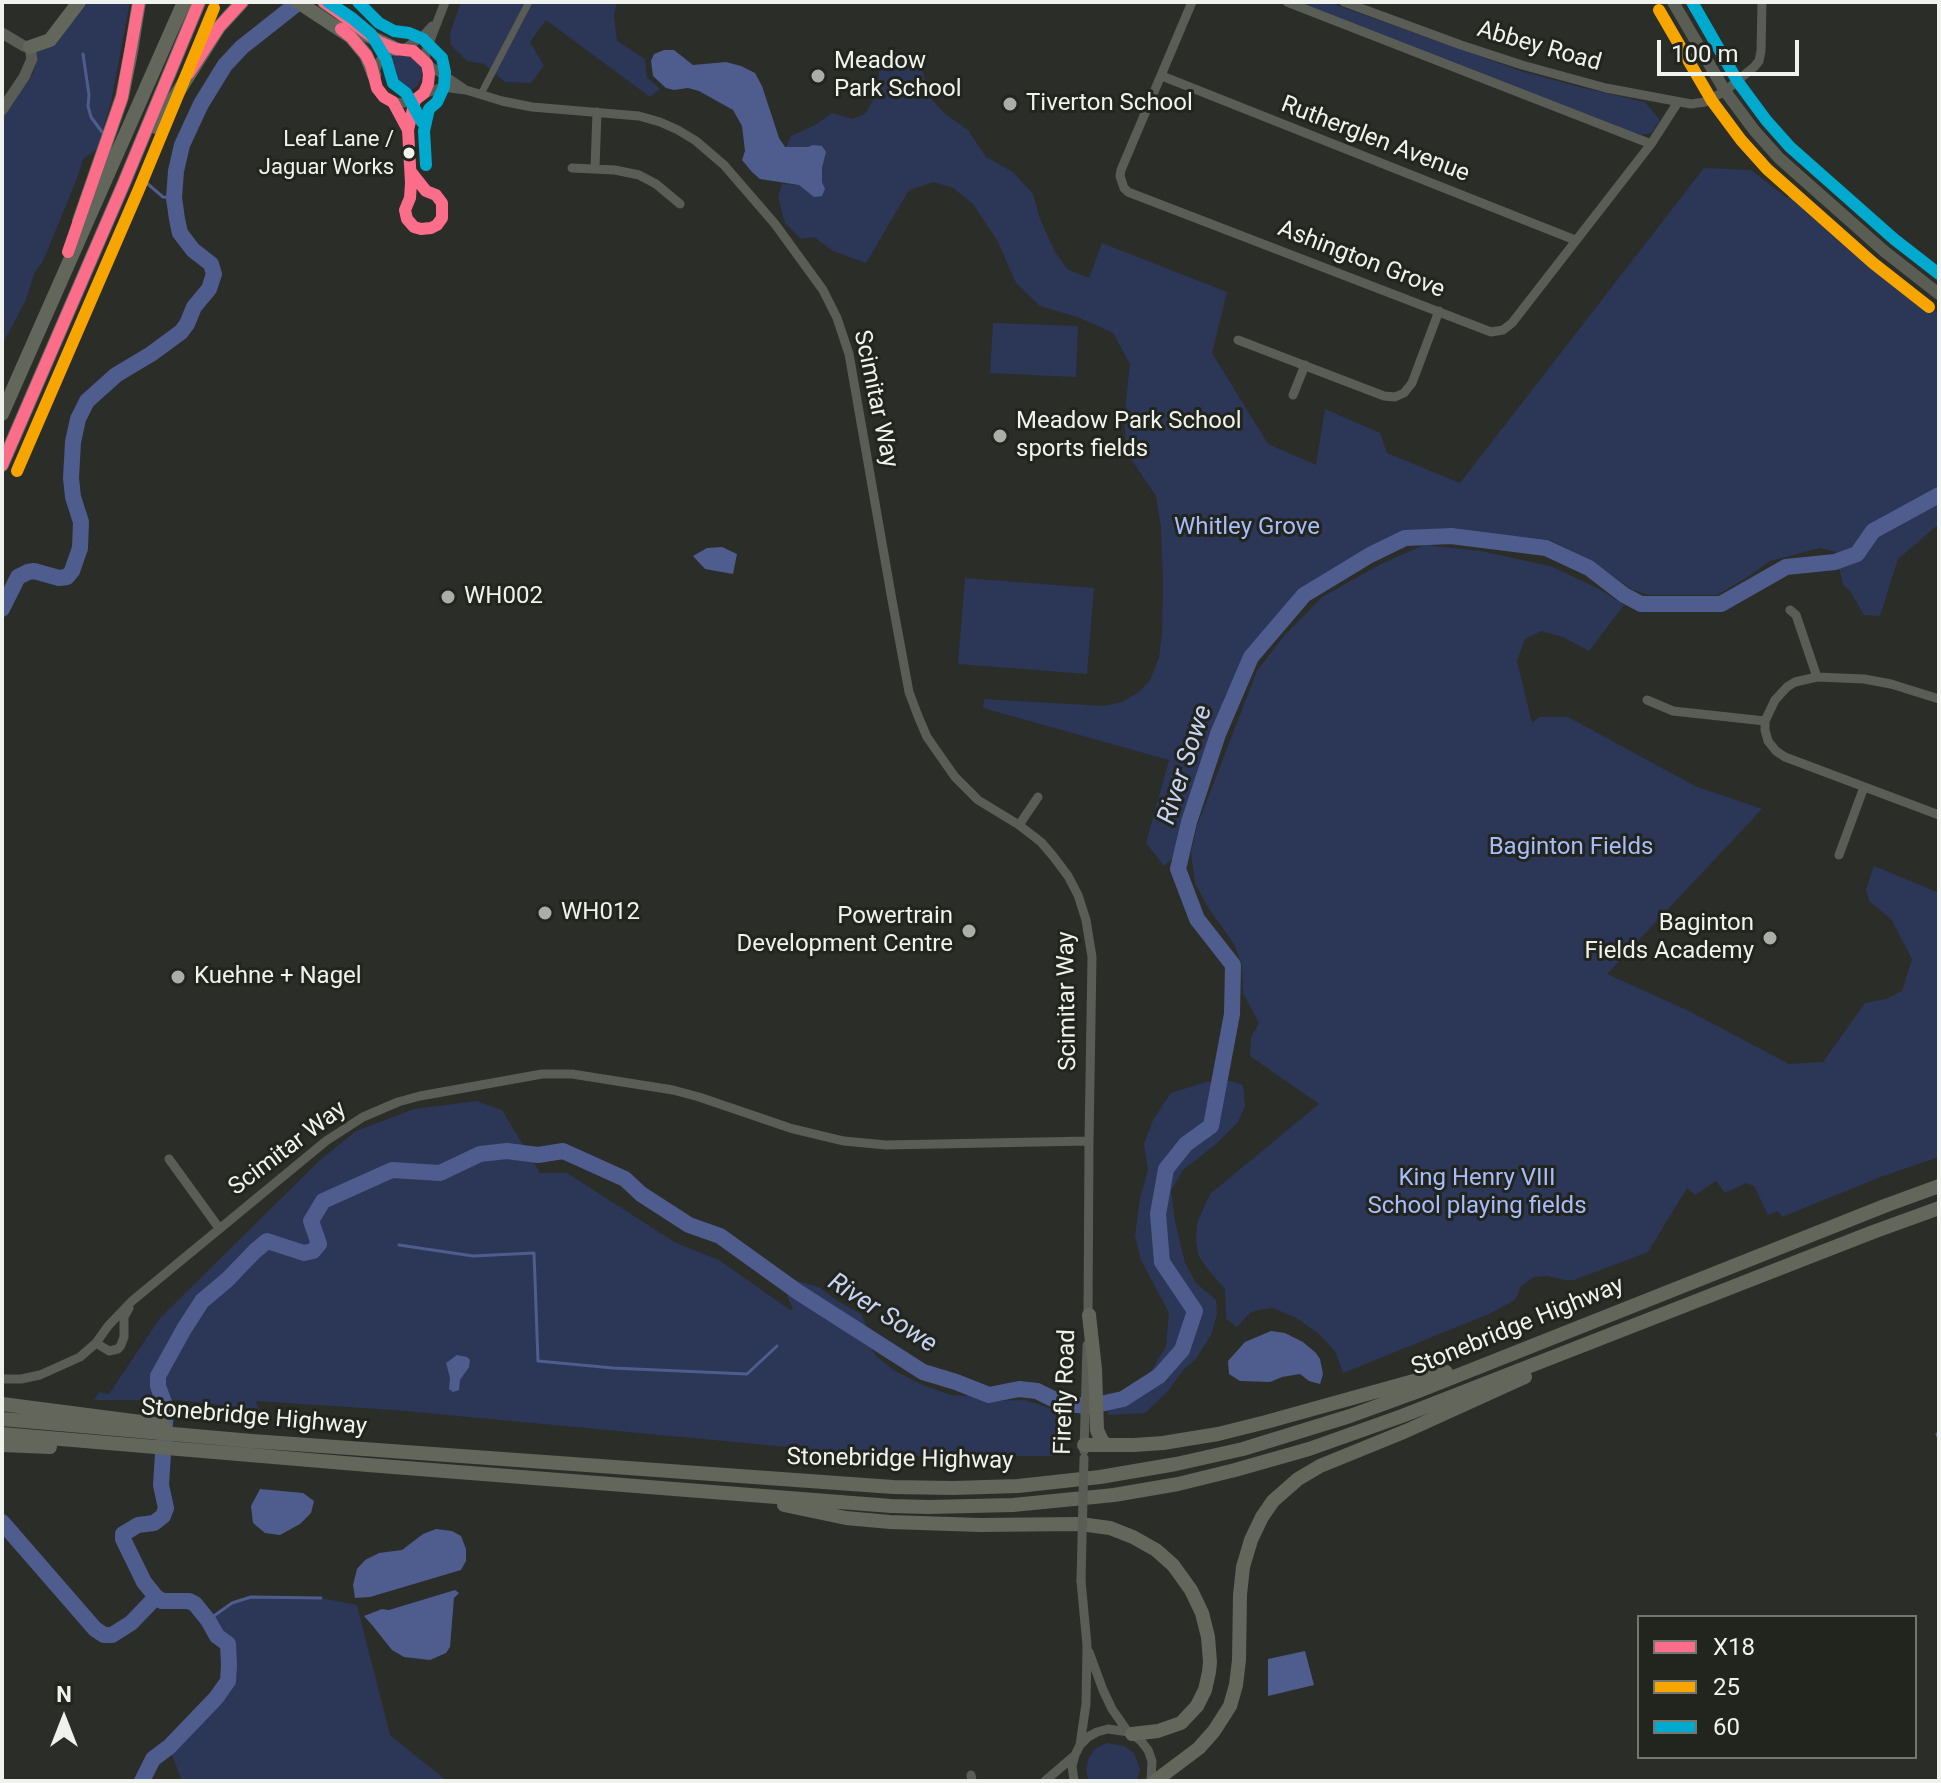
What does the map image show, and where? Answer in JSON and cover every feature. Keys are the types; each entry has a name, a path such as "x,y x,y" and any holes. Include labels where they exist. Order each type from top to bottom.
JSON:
{"highway":[{"path":"30,47 50,40 79,2"},
{"path":"47,312 122,97 139,2"},
{"path":"2,414 184,2"},
{"path":"2,465 199,2"},
{"path":"129,172 219,27 242,2"},
{"path":"298,2 321,6 354,22"},
{"path":"335,2 369,36 400,49"},
{"path":"321,6 366,55 374,75"},
{"name":"Stonebridge Highway","path":"2,1434 187,1437 823,1483 953,1488 1018,1486 1100,1477 1243,1449 1350,1416 1939,1186"},
{"name":"Stonebridge Highway","path":"187,1437 382,1466 846,1503 929,1507 1013,1505 1114,1495 1221,1474 1309,1449 1402,1416 1939,1208"},
{"path":"1089,1315 1087,1441 1107,1445 1163,1443 1218,1434 1415,1379 1492,1361"},
{"path":"1153,1781 1199,1748 1230,1706 1239,1660 1243,1567 1251,1540 1273,1501 1298,1479 1320,1466 1464,1406 1530,1374 1566,1351"},
{"path":"2,1404 143,1438"},
{"name":"Stonebridge Highway","path":"2,1419 143,1438"},
{"path":"2,1445 187,1437"},
{"path":"724,1493 846,1518 890,1522 1080,1524 1110,1528 1156,1550 1173,1565 1191,1590 1202,1613 1208,1637 1209,1672 1197,1706 1181,1723 1158,1731 1130,1733"}],"main road":[{"path":"1673,2 1725,91 1779,158 1884,251 1939,294"}],"street":[{"path":"410,198 426,191 438,197 443,209 441,220 431,228 421,229 409,222 405,210 410,198 411,172 408,130 418,98 429,81 426,51 445,2"},
{"path":"481,94 529,2"},
{"name":"Ashington Grove","path":"1192,2 1121,170 1121,182 1128,192 1491,332 1503,330 1512,323 1651,144 1678,102"},
{"name":"Abbey Road","path":"1287,2 1651,144"},
{"name":"Abbey Road","path":"1344,2 1461,45 1606,88 1691,104 1705,102 1725,91"},
{"path":"1725,91 1759,61 1762,2"},
{"path":"438,18 423,36 382,57 374,75 379,91 393,102 403,103 442,87 466,90"},
{"path":"2,33 30,47 32,59 2,110"},
{"path":"400,49 416,53 466,90"},
{"name":"Rutherglen Avenue","path":"1162,76 1575,240"},
{"name":"Scimitar Way","path":"2,1379 21,1379 55,1370 80,1357 132,1301 326,1141 363,1117 420,1096 542,1074 572,1074 673,1090 790,1128 857,1142 930,1145 1089,1141 1092,957 1086,920 1068,876 1041,842 978,800 955,777 927,737 918,716 909,692 849,354 837,318 823,290 775,224 724,165 696,141 660,122 639,116 532,107 466,90"},
{"path":"393,102 408,130"},
{"path":"595,168 597,112"},
{"path":"572,168 615,170 648,179 680,204"},
{"path":"411,172 426,191"},
{"path":"1238,340 1384,396 1400,395 1412,383 1439,311"},
{"path":"1293,395 1305,365"},
{"path":"1790,610 1796,615 1817,677"},
{"path":"1939,699 1878,682 1817,677 1787,687 1775,700 1765,721 1768,741 1785,757 1939,815"},
{"path":"1647,700 1673,711 1765,721"},
{"path":"1839,855 1864,787"},
{"path":"1019,825 1038,797"},
{"name":"Firefly Road","path":"1089,1141 1089,1315"},
{"path":"169,1159 219,1228"},
{"name":"Scimitar Way","path":"96,1343 109,1351 118,1349 124,1337 124,1317 132,1301"},
{"name":"Firefly Road","path":"1075,1755 1080,1745 1086,1704 1087,1645 1081,1581 1087,1441"},
{"name":"Firefly Road","path":"1087,1645 1112,1709 1148,1750 1153,1781"},
{"path":"1080,1745 1097,1732 1108,1729 1130,1733"},
{"path":"1045,1781 1075,1755"},
{"path":"1074,1781 1072,1766 1075,1755"}],"green space":[{"path":"86,2 130,2 111,102 97,149 83,159 43,261 2,345 2,118 33,73 38,58 36,51 72,22"},
{"path":"461,2 617,2 614,15 617,41 645,59 647,77 660,89 650,97 546,20 530,42 544,66 531,83 505,82 484,64 467,61 451,45 450,33"},
{"path":"1296,2 1328,2 1521,71 1645,102 1659,122 1651,133 1634,133"},
{"name":"Whitley Grove","path":"893,51 922,67 927,94 944,113 968,130 986,157 1013,172 1033,194 1054,250 1067,269 1089,278 1102,243 1227,292 1212,353 1268,444 1316,465 1325,409 1380,433 1387,453 1460,483 1704,168 1751,170 1787,198 1794,189 1868,257 1939,314 1939,524 1898,559 1880,616 1864,615 1843,585 1836,552 1820,548 1770,561 1717,595 1649,595 1633,590 1594,563 1550,540 1441,528 1382,543 1302,593 1248,654 1225,696 1177,855 1164,866 1146,843 1169,760 983,708 984,699 1104,706 1122,702 1139,692 1150,680 1159,658 1163,584 1161,527 1156,496 1127,453 1124,419 1130,364 1113,333 1080,318 1040,306 1016,283 997,240 973,204 953,188 934,182 909,190 866,263 833,251 814,237 801,239 785,223 778,197 782,184 799,185 810,194 824,185 822,168 826,152 813,145 786,147 791,136 832,113 852,119 865,114 879,90 879,65"},
{"path":"403,54 417,59 422,73 417,87 403,92 389,87 384,73 389,59"},
{"path":"993,323 1078,326 1076,377 990,373"},
{"path":"1424,545 1481,551 1553,567 1624,605 1589,651 1563,637 1541,631 1525,639 1517,661 1532,723 1539,717 1568,717 1695,786 1762,809 1607,974 1689,1011 1789,1064 1823,1062 1865,1003 1886,999 1902,991 1912,959 1891,919 1869,901 1866,889 1874,866 1939,893 1939,1157 1782,1217 1778,1211 1768,1215 1754,1186 1746,1183 1725,1193 1716,1181 1695,1195 1687,1188 1648,1252 1574,1280 1534,1277 1521,1286 1515,1300 1489,1314 1343,1373 1335,1351 1319,1334 1296,1318 1273,1308 1250,1313 1237,1327 1226,1319 1225,1289 1198,1255 1197,1223 1210,1194 1319,1104 1250,1056 1251,1038 1259,1023 1243,993 1242,965 1234,944 1195,883 1191,853 1197,826 1257,671 1283,637 1322,597 1381,564"},
{"path":"965,578 1094,588 1087,674 958,664"},
{"path":"1231,1081 1243,1085 1245,1106 1238,1122 1183,1170 1171,1191 1185,1263 1196,1283 1216,1300 1217,1314 1211,1335 1196,1359 1145,1413 1108,1415 1108,1407 1151,1371 1166,1346 1169,1313 1141,1260 1135,1236 1140,1198 1148,1170 1144,1144 1153,1120 1171,1093 1206,1082"},
{"path":"476,1101 502,1110 540,1173 567,1173 676,1243 719,1260 790,1310 793,1309 787,1296 794,1280 819,1287 861,1314 869,1345 876,1356 895,1371 951,1395 988,1401 1025,1400 1062,1412 1062,1456 884,1456 394,1410 256,1401 259,1410 177,1400 94,1400 99,1392 109,1394 160,1318 320,1160 356,1131 414,1109"},
{"path":"251,1597 321,1598 357,1605 390,1735 447,1781 182,1781 169,1747 228,1681 228,1644 217,1636 208,1620 232,1603"},
{"path":"1107,1743 1124,1746 1134,1753 1140,1769 1137,1781 1088,1781 1086,1768 1089,1757 1096,1748"}],"shaded area":[{"path":"674,50 693,65 726,62 755,73 785,147 822,146 826,152 822,168 825,189 822,196 814,197 799,185 760,179 752,172 742,160 745,151 742,126 733,110 699,91 666,88 653,76 651,61 654,54"},
{"path":"722,547 737,554 733,574 705,569 693,556 707,548"},
{"path":"1271,1331 1285,1333 1316,1353 1323,1374 1320,1384 1300,1374 1270,1382 1240,1381 1229,1374 1228,1361 1245,1342"},
{"path":"457,1355 470,1360 460,1380 459,1390 453,1392 449,1389 446,1363"},
{"path":"260,1489 303,1493 314,1501 311,1513 300,1524 280,1535 265,1533 253,1523 251,1506"},
{"path":"436,1529 461,1536 466,1561 461,1570 370,1597 355,1598 353,1585 357,1569 365,1560 379,1553 402,1550 423,1534"},
{"path":"455,1590 459,1593 454,1598 450,1647 446,1653 430,1660 404,1657 392,1650 364,1616 382,1609 389,1610"},
{"path":"1305,1651 1314,1685 1268,1696 1268,1659"}],"waterway":[{"path":"2,609 18,577 34,571 59,578 67,577 72,571 80,548 81,522 71,478 78,419 87,401 116,375 181,332 194,307 209,289 214,274 211,264 193,250 180,233 174,198 182,145 201,104 225,65 242,47 299,2"},
{"path":"83,54 88,106 91,117 102,132"},
{"path":"142,179 163,197 174,198"},
{"name":"River Sowe","path":"142,1781 153,1759 169,1747 216,1698 228,1681 229,1665 228,1644 217,1636 195,1604 189,1601 162,1601 156,1597 144,1582 123,1539 123,1534 138,1525 154,1523 163,1516 166,1508 161,1485 166,1408 158,1386 158,1376 202,1301 267,1241 304,1253 313,1251 319,1244 311,1221 323,1201 392,1170 440,1173 480,1154 507,1151 538,1155 563,1151 625,1179 641,1194 689,1225 720,1236 798,1292 923,1372 989,1395 1019,1389 1037,1391 1063,1404 1091,1406 1123,1399 1159,1376 1182,1350 1195,1311 1162,1262 1158,1214 1166,1169 1186,1144 1211,1126 1232,1014 1233,965 1197,919 1178,869 1189,822 1218,734 1251,657 1304,595 1405,538 1451,536 1546,548 1589,568 1641,604 1721,604 1786,567 1835,562 1857,554 1873,531 1939,495"},
{"path":"399,1245 473,1256 534,1253 538,1361 747,1374 777,1346"},
{"path":"1937,1434 1939,1439"},
{"path":"2,1522 95,1629 104,1635 112,1635 131,1623 156,1597"},
{"path":"208,1620 232,1603 251,1597 321,1598"}],"transit line":[{"name":"X18","path":"68,252 122,97 139,2"},
{"name":"X18","path":"2,465 199,2"},
{"name":"X18","path":"189,73 219,27 242,2"},
{"name":"X18","path":"324,2 379,42 396,49 413,51 427,64 428,84 424,93 415,100 408,130 411,183 405,210 407,219 414,227 431,228 442,218 442,203 436,195 426,191 411,172"},
{"name":"60","path":"328,2 371,34 386,59 393,83 406,93 422,122"},
{"name":"60","path":"358,2 379,23 423,39 442,58 444,87 437,102 429,109 424,131 426,165"},
{"name":"60","path":"1692,2 1738,82 1790,147 1894,239 1939,274"},
{"name":"25","path":"17,471 214,8"},
{"name":"25","path":"1659,10 1712,101 1767,169 1873,263 1929,307"},
{"name":"X18","path":"341,29 366,55 377,88 393,102 408,130"}],"place":[{"name":"Meadow Park School","path":"818,76"},
{"name":"Tiverton School","path":"1010,104"},
{"name":"Leaf Lane / Jaguar Works","path":"409,153"},
{"name":"Meadow Park School sports fields","path":"1000,436"},
{"name":"WH002","path":"448,597"},
{"name":"WH012","path":"545,913"},
{"name":"Powertrain Development Centre","path":"969,931"},
{"name":"Baginton Fields Academy","path":"1770,938"},
{"name":"Kuehne + Nagel","path":"178,977"}],"park label":[{"name":"Baginton Fields","path":"1571,848"},
{"name":"King Henry VIII School playing fields","path":"1477,1193"}]}
